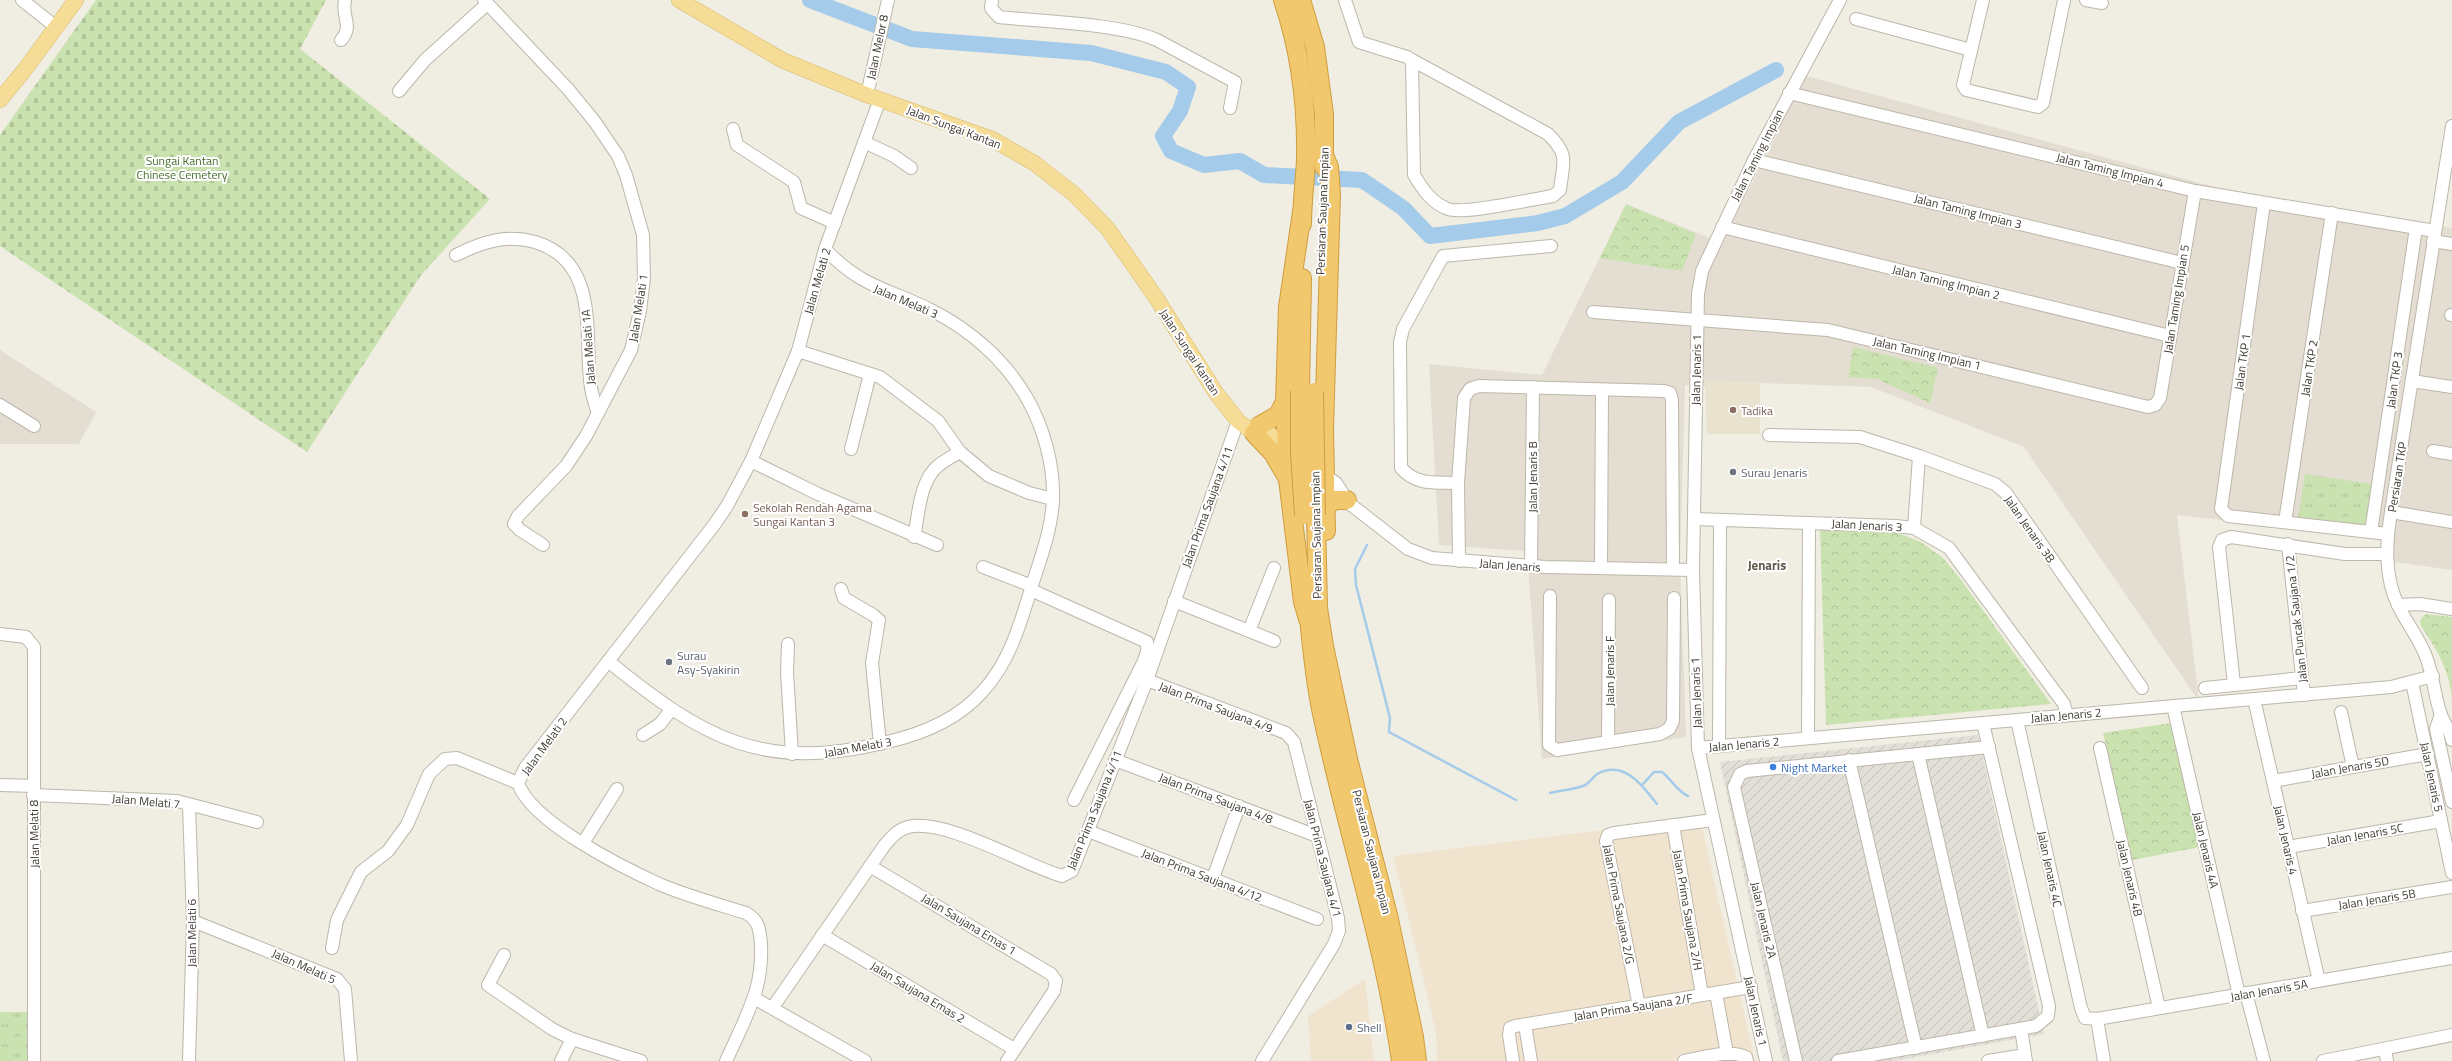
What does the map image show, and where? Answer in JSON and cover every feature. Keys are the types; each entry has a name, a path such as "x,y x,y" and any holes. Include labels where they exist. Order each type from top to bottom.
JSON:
{"highway":[{"name":"Persiaran Saujana Impian","path":"1283,0 1299,63 1306,159 1303,204 1307,391 1316,512 1318,608 1324,646 1348,759 1388,915 1414,1037 1417,1061"},
{"name":"Persiaran Saujana Impian","path":"1301,0 1315,47 1324,114 1328,194 1307,391"},
{"path":"1316,512 1326,481 1324,429 1328,194"},
{"path":"1303,204 1288,307 1285,402 1288,479 1303,602 1309,622"},
{"path":"1285,402 1278,415 1256,430 1273,453 1288,479"},
{"path":"1316,512 1335,500 1347,500"},
{"name":"Persiaran Saujana Impian","path":"1316,512 1309,622 1322,718 1397,1028 1401,1061"}],"main road":[{"path":"0,100 26,68 76,0"},
{"name":"Jalan Sungai Kantan","path":"679,0 782,60 873,97 992,139 1034,163 1074,194 1108,229 1155,296 1204,376 1238,421 1256,430"},
{"name":"Jalan Sungai Kantan","path":"1226,405 1256,430 1326,481"}],"street":[{"path":"22,0 56,27"},
{"path":"341,40 346,35 348,27 343,10 345,0"},
{"name":"Jalan Melor 8","path":"873,97 878,43 888,0"},
{"path":"992,0 991,8 999,17 1098,27 1146,35 1235,82 1230,108"},
{"path":"1345,0 1359,42 1412,60 1548,134 1562,149 1564,156 1560,190 1553,196 1457,212 1434,201 1424,192 1414,175 1412,60"},
{"name":"Jalan Taming Impian","path":"1696,319 1702,272 1722,227 1754,160 1840,0"},
{"path":"1983,0 1963,85 1966,90 2038,107 2043,103 2064,0"},
{"path":"2086,0 2102,2"},
{"path":"399,92 425,60 486,2"},
{"name":"Jalan Melati 1","path":"486,2 568,89 595,122 618,156 634,198 643,235 644,278 640,311 631,350 617,381 586,436 566,466 518,516 514,524 520,530 543,545"},
{"path":"1856,19 1971,50"},
{"name":"Jalan Taming Impian 4","path":"1789,93 2195,191 2264,204 2332,213 2416,228 2452,244"},
{"name":"Jalan Melati 2","path":"726,1061 754,998 759,969 760,937 758,925 752,917 746,913 660,884 608,859 549,821 521,792 518,783 525,768 728,506 751,461 798,351 825,249 864,142 873,97"},
{"name":"Persiaran TKP","path":"2452,126 2391,512 2386,554 2392,588 2398,604 2424,652 2434,676 2441,714 2450,729 2452,740"},
{"path":"733,129 737,145 794,182 798,201 803,210 835,223"},
{"path":"864,142 894,156 911,168"},
{"name":"Jalan Taming Impian 3","path":"1754,160 2182,263"},
{"name":"Jalan Taming Impian 5","path":"2155,405 2160,398 2195,191"},
{"name":"Jalan TKP 1","path":"2264,204 2220,509 2228,516 2285,522"},
{"name":"Jalan TKP 2","path":"2285,522 2332,213"},
{"name":"Jalan Taming Impian 2","path":"1722,227 2170,336"},
{"name":"Jalan TKP 3","path":"2371,532 2416,228"},
{"name":"Jalan Melati 1A","path":"456,255 490,241 509,237 544,245 571,266 580,279 584,299 588,325 590,381 598,413"},
{"path":"1458,483 1418,481 1409,477 1401,468 1400,342 1403,329 1443,256 1551,246"},
{"name":"Jalan Melati 3","path":"608,661 684,719 734,742 781,754 837,753 880,744 922,731 949,719 982,692 1011,651 1044,546 1053,499 1047,443 1040,424 1015,378 990,350 960,328 934,312 862,280 841,266 825,249"},
{"name":"Jalan Taming Impian 1","path":"1594,312 1828,330 2148,407 2155,405"},
{"name":"Jalan Jenaris 1","path":"1696,319 1695,519 1693,570 1698,748 1766,1061"},
{"path":"798,351 880,376 938,421 960,452 989,476 1029,493 1053,499"},
{"path":"852,449 870,374"},
{"path":"2412,381 2452,387"},
{"path":"1459,561 1458,483 1464,398 1470,389 1479,386 1664,391 1670,394 1672,400 1673,570"},
{"name":"Jalan Jenaris B","path":"1531,566 1533,387"},
{"path":"1601,567 1602,390"},
{"path":"0,405 34,426"},
{"name":"Jalan Prima Saujana 4/11","path":"773,1007 870,866 894,835 907,827 923,826 952,832 1062,876 1072,871 1147,680 1238,421"},
{"name":"Jalan Jenaris 3B","path":"1769,435 1860,437 1919,456 1995,484 2006,493 2142,688"},
{"path":"2433,451 2452,454"},
{"path":"914,537 924,486 928,478 939,465 960,452"},
{"path":"1914,528 1919,456"},
{"path":"751,461 914,537 936,545"},
{"name":"Jalan Jenaris","path":"1326,481 1347,500 1408,549 1432,558 1531,566 1693,570"},
{"path":"2391,512 2452,522"},
{"name":"Jalan Jenaris 3","path":"1695,519 1914,528 1949,548 1954,553 2064,704 2067,715"},
{"path":"1719,746 1720,520"},
{"path":"2285,522 2388,534"},
{"path":"1808,738 1809,523"},
{"path":"2234,684 2219,547 2222,540 2231,537 2288,544 2345,554 2386,554"},
{"name":"Jalan Puncak Saujana 1/2","path":"2288,544 2304,694"},
{"path":"983,567 1147,642 1147,652 1143,663 1074,800"},
{"path":"1249,631 1274,568"},
{"path":"841,589 844,598 879,620 872,663 880,744"},
{"path":"1550,596 1549,745 1557,750 1660,734 1669,729 1673,721 1674,598"},
{"name":"Jalan Jenaris F","path":"1608,742 1609,600"},
{"path":"1174,601 1274,641"},
{"path":"2398,604 2420,604 2452,609"},
{"name":"Jalan Melati 8","path":"0,634 26,637 34,647 34,1061"},
{"path":"788,644 787,672 792,754"},
{"path":"1674,646 1695,645"},
{"name":"Jalan Jenaris 2","path":"1698,748 2391,687 2434,676"},
{"path":"2205,688 2302,678"},
{"name":"Jalan Prima Saujana 4/9","path":"1147,680 1286,734"},
{"name":"Jalan Jenaris 5","path":"2412,682 2452,873"},
{"name":"Jalan Jenaris 4","path":"2254,699 2318,981"},
{"name":"Jalan Jenaris 4A","path":"2173,706 2242,994 2264,1061"},
{"path":"643,735 660,724 671,710"},
{"path":"2341,712 2353,767"},
{"name":"Persiaran TKP","path":"2441,714 2436,729 2452,802"},
{"name":"Jalan Jenaris 4C","path":"2017,720 2081,1008 2091,1019 2104,1061"},
{"path":"1838,1061 2036,1026 2043,1022 2048,1016 2049,1006 1983,723"},
{"name":"Jalan Prima Saujana 4/1","path":"1262,1061 1334,944 1339,932 1338,918 1295,744 1286,734"},
{"path":"1916,1048 1849,760 1989,747"},
{"name":"Jalan Jenaris 4B","path":"2100,748 2159,1008"},
{"path":"1918,754 1983,1036"},
{"name":"Jalan Jenaris 5D","path":"2273,781 2428,754"},
{"path":"332,948 337,920 361,872 388,851 407,825 429,774 445,759 457,758 518,783"},
{"name":"Jalan Prima Saujana 4/8","path":"1115,760 1317,836"},
{"name":"Jalan Jenaris 2A","path":"1796,1061 1734,787 1737,779 1747,771 1849,760"},
{"name":"Jalan Melati 7","path":"0,785 33,791 177,801 257,822"},
{"path":"583,843 617,789"},
{"name":"Jalan Melati 6","path":"189,805 193,920 189,1061"},
{"path":"1213,878 1239,806"},
{"name":"Jalan Prima Saujana 2/G","path":"1639,1006 1606,841 1608,835 1713,820"},
{"name":"Jalan Jenaris 5C","path":"2288,847 2441,820"},
{"name":"Jalan Prima Saujana 2/H","path":"1673,825 1702,995"},
{"name":"Jalan Prima Saujana 4/12","path":"1088,831 1317,919"},
{"name":"Jalan Saujana Emas 1","path":"870,866 1051,974 1056,981 1054,991 1014,1049"},
{"name":"Jalan Jenaris 5B","path":"2302,911 2452,887"},
{"name":"Jalan Melati 5","path":"193,920 337,979 345,989 353,1060"},
{"name":"Jalan Saujana Emas 2","path":"822,935 1014,1049"},
{"path":"504,955 488,985 552,1029 572,1039 641,1061"},
{"name":"Jalan Jenaris 5A","path":"2091,1019 2452,958"},
{"name":"Jalan Prima Saujana 2/F","path":"1520,1025 1751,987"},
{"path":"1716,993 1727,1054"},
{"path":"754,998 773,1007 865,1061"},
{"path":"1513,1061 1509,1035 1510,1028 1520,1025 1531,1061"},
{"path":"1988,1061 2026,1058 2021,1029"},
{"path":"2323,1061 2452,1036"},
{"path":"561,1061 572,1039"},
{"path":"1007,1061 1014,1049"},
{"path":"2385,1049 2387,1061"},
{"path":"1684,1061 1727,1054 1745,1058"}],"shaded area":[{"path":"1806,76 2233,192 2452,228 2452,570 2388,561 2387,538 2177,515 2199,701 2024,447 1871,387 1706,381 1705,386 1685,385 1680,563 1686,737 1542,759 1527,551 1439,545 1429,364 1542,375 1626,204 1722,243"},
{"path":"0,350 96,412 79,444 0,444"},
{"name":"Tadika","path":"1705,381 1760,383 1760,434 1707,434"},
{"path":"1978,735 2044,1034 1894,1061 1783,1061 1720,762"},
{"path":"1700,818 1755,1061 1437,1061 1436,1032 1393,856"},
{"path":"1365,979 1374,1061 1311,1061 1308,1016"}],"green space":[{"name":"Sungai Kantan Chinese Cemetery","path":"96,0 326,0 300,49 490,199 421,275 307,452 0,246 0,135"},
{"path":"1626,204 1696,234 1682,271 1600,258"},
{"path":"1853,347 1938,368 1930,403 1877,379 1848,377"},
{"path":"2305,474 2371,484 2366,525 2298,517"},
{"path":"1820,527 1895,532 1921,542 1943,558 1961,580 2051,704 1826,725"},
{"path":"2426,614 2452,617 2452,700 2451,689 2442,661 2421,626 2420,620"},
{"path":"2171,723 2200,847 2132,860 2103,733"},
{"path":"0,1012 27,1012 29,1061 0,1061"}],"waterway":[{"path":"810,0 912,39 1091,53 1166,72 1188,87 1180,111 1163,136 1171,151 1204,165 1240,161 1264,175 1362,180 1403,208 1430,236 1538,223 1565,216 1622,182 1679,122 1776,70"},
{"path":"1367,545 1355,569 1356,585 1390,718 1389,732 1516,800"},
{"path":"1550,793 1583,786 1597,774 1607,770 1616,770 1624,772 1632,777 1646,790 1657,804"},
{"path":"1642,785 1654,772 1662,772 1684,794 1688,796"}],"place":[{"name":"Tadika","path":"1733,410"},
{"name":"Surau Jenaris","path":"1733,472"},
{"name":"Sekolah Rendah Agama Sungai Kantan 3","path":"745,514"},
{"name":"Surau Asy-Syakirin","path":"669,662"},
{"name":"Night Market","path":"1773,767"},
{"name":"Shell","path":"1349,1027"}],"district":[{"name":"Jenaris","path":"1767,565"}]}
